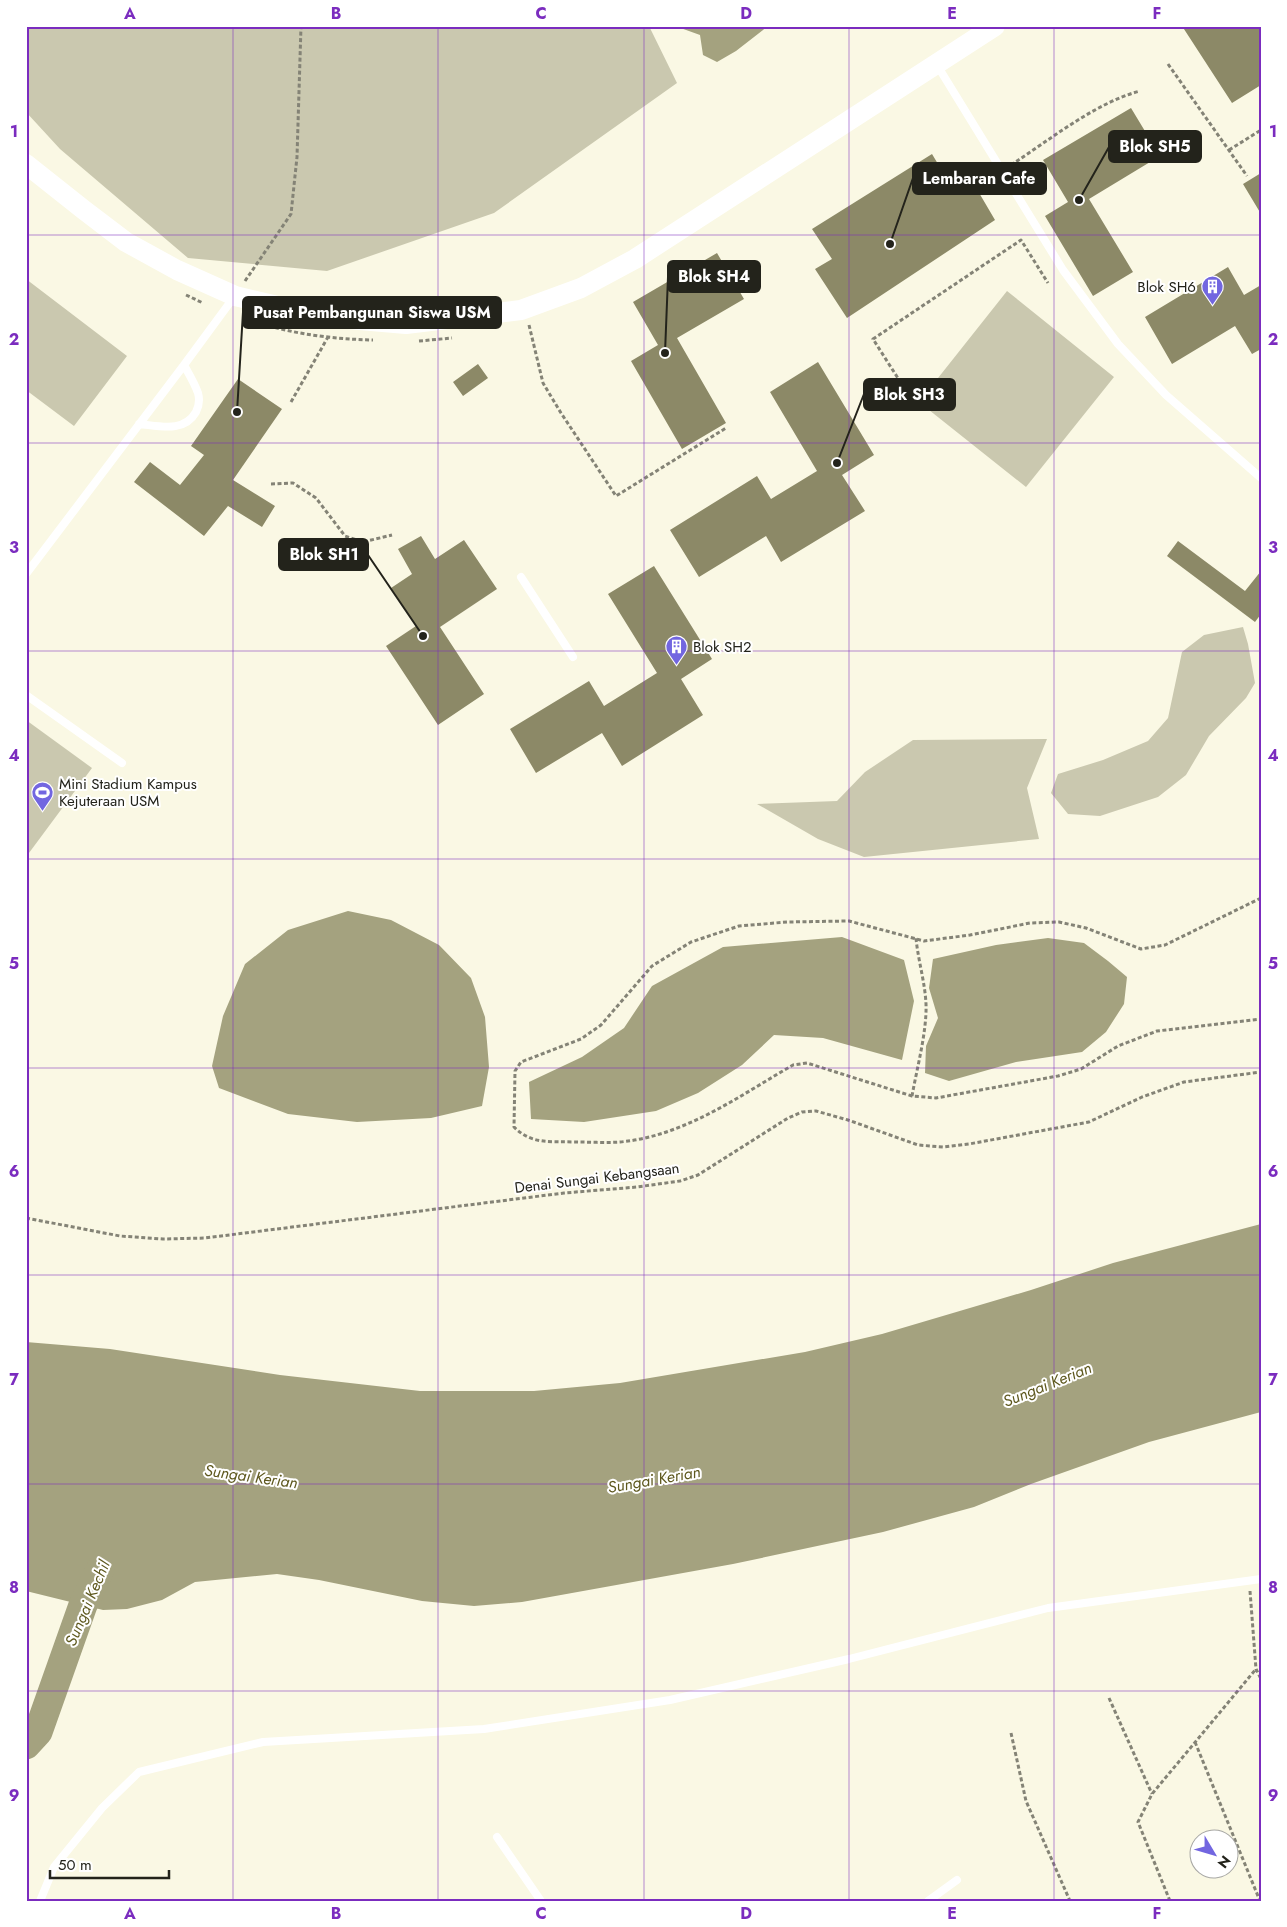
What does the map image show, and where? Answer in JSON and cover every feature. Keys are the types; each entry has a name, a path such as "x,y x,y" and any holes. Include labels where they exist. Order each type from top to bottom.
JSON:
{"street":[{"path":"26,164 126,242 177,270 235,296 325,317 406,324 521,310 581,288 635,259 938,65 995,26"}],"lane":[{"path":"938,65 1063,270 1118,344 1166,395 1261,478"},
{"path":"26,574 235,296"},
{"path":"139,424 170,428 185,424 193,416 199,406 199,395 184,365"},
{"path":"521,577 573,657"},
{"path":"26,695 122,763"},
{"path":"40,1901 54,1867 102,1808 139,1772 263,1742 484,1729 670,1700 849,1659 1048,1608 1261,1579"},
{"path":"497,1837 541,1901"},
{"path":"928,1901 957,1880"}],"path":[{"path":"235,296 291,214 297,157 301,26"},
{"path":"1168,64 1248,176"},
{"path":"1008,167 1102,105 1123,95 1140,91"},
{"path":"1229,150 1261,130"},
{"path":"908,394 873,339 1021,240 1048,284"},
{"path":"528,321 543,383 616,496 726,428"},
{"path":"291,402 328,337"},
{"path":"271,484 293,483 316,498 345,536 363,542 392,534"},
{"path":"1261,898 1165,945 1141,949 1086,928 1059,922 1030,923 970,936 924,941 849,922 787,922 739,926 691,942 652,966 601,1025 581,1039 521,1062 515,1071 514,1127 523,1136 539,1141 620,1142 662,1134 709,1115 794,1065 807,1063 912,1096 936,1098 1058,1076 1081,1069 1118,1046 1157,1031 1261,1018"},
{"path":"912,1096 926,1018 926,1003 916,938"},
{"name":"Denai Sungai Kebangsaan","path":"26,1218 120,1236 163,1239 205,1238 286,1229 564,1193 637,1187 680,1181 698,1175 788,1118 802,1112 816,1111 848,1120 918,1145 969,1144 1089,1122 1142,1097 1175,1085 1261,1072"},
{"path":"1249,1580 1256,1669 1261,1679"},
{"path":"1170,1901 1138,1822 1152,1794 1256,1669"},
{"path":"1109,1698 1152,1794"},
{"path":"1011,1734 1026,1801 1070,1901"},
{"path":"1194,1742 1260,1901"}],"shaded area":[{"path":"26,26 649,26 677,83 494,213 327,271 188,258 60,149 26,112"},
{"path":"26,279 127,356 74,426 26,390"},
{"path":"1007,291 1114,377 1026,487 919,402"},
{"path":"1243,627 1255,683 1246,698 1209,736 1186,775 1158,797 1100,816 1068,814 1051,793 1058,774 1103,760 1148,741 1168,718 1182,652 1204,635"},
{"name":"Mini Stadium Kampus Kejuteraan USM","path":"26,720 92,768 26,857"},
{"path":"1047,739 1027,788 1039,839 864,857 818,839 757,804 837,801 865,772 913,740"}],"water":[{"path":"675,26 768,26 736,51 717,62 703,55 700,35"},
{"path":"348,911 391,920 439,945 471,978 485,1017 489,1067 482,1106 431,1118 357,1122 288,1114 219,1088 212,1066 223,1016 245,964 288,930"},
{"path":"842,937 904,960 914,1001 902,1060 823,1038 774,1035 742,1065 698,1093 656,1111 584,1122 531,1119 529,1082 582,1057 624,1028 652,986 723,947"},
{"path":"1048,938 1084,943 1127,977 1124,1004 1106,1032 1082,1052 1016,1062 949,1081 925,1073 926,1046 938,1018 929,988 933,959 996,945"},
{"name":"Sungai Kerian","path":"1261,1224 1261,1412 1149,1442 1031,1484 974,1507 883,1532 733,1564 522,1602 474,1606 422,1601 319,1580 277,1574 195,1582 162,1600 127,1609 103,1610 26,1591 26,1342 110,1349 280,1375 420,1391 534,1391 620,1383 805,1352 882,1334 1031,1290 1113,1263"}],"building":[{"path":"1182,26 1261,26 1261,85 1232,103"},
{"path":"1131,108 1160,156 1089,199 1133,272 1093,296 1045,216 1068,202 1043,160"},
{"path":"932,154 950,184 968,174 995,220 847,318 815,269 832,259 812,229"},
{"path":"1261,173 1261,214 1243,184"},
{"path":"717,253 744,299 677,338 726,423 682,449 631,361 658,345 633,302"},
{"name":"Blok SH6","path":"1228,267 1244,295 1261,285 1261,349 1252,354 1235,326 1172,364 1145,317"},
{"path":"818,362 874,455 842,475 865,511 781,562 766,536 699,577 670,530 757,476 771,499 817,471 770,392"},
{"path":"478,364 488,378 463,396 453,382"},
{"path":"238,379 282,409 233,480 275,506 262,527 228,506 204,536 134,482 150,462 180,485 204,455 191,446"},
{"path":"421,536 435,559 464,540 497,589 440,627 484,694 438,725 386,646 416,626 391,588 412,574 398,549"},
{"path":"1178,541 1245,591 1261,571 1261,614 1255,622 1167,556"},
{"name":"Blok SH2","path":"654,566 712,659 681,679 703,715 622,766 602,733 536,773 510,729 589,681 604,706 657,673 608,594"}],"waterway":[{"name":"Sungai Kechil","path":"26,1745 38,1732 83,1605 100,1570"}],"place":[{"name":"Blok SH5","path":"1079,200"},
{"name":"Lembaran Cafe","path":"890,244"},
{"name":"Blok SH6","path":"1212,306"},
{"name":"Blok SH4","path":"665,353"},
{"name":"Pusat Pembangunan Siswa USM","path":"237,412"},
{"name":"Blok SH3","path":"837,463"},
{"name":"Blok SH1","path":"423,636"},
{"name":"Blok SH2","path":"677,666"},
{"name":"Mini Stadium Kampus Kejuteraan USM","path":"43,812"}]}
